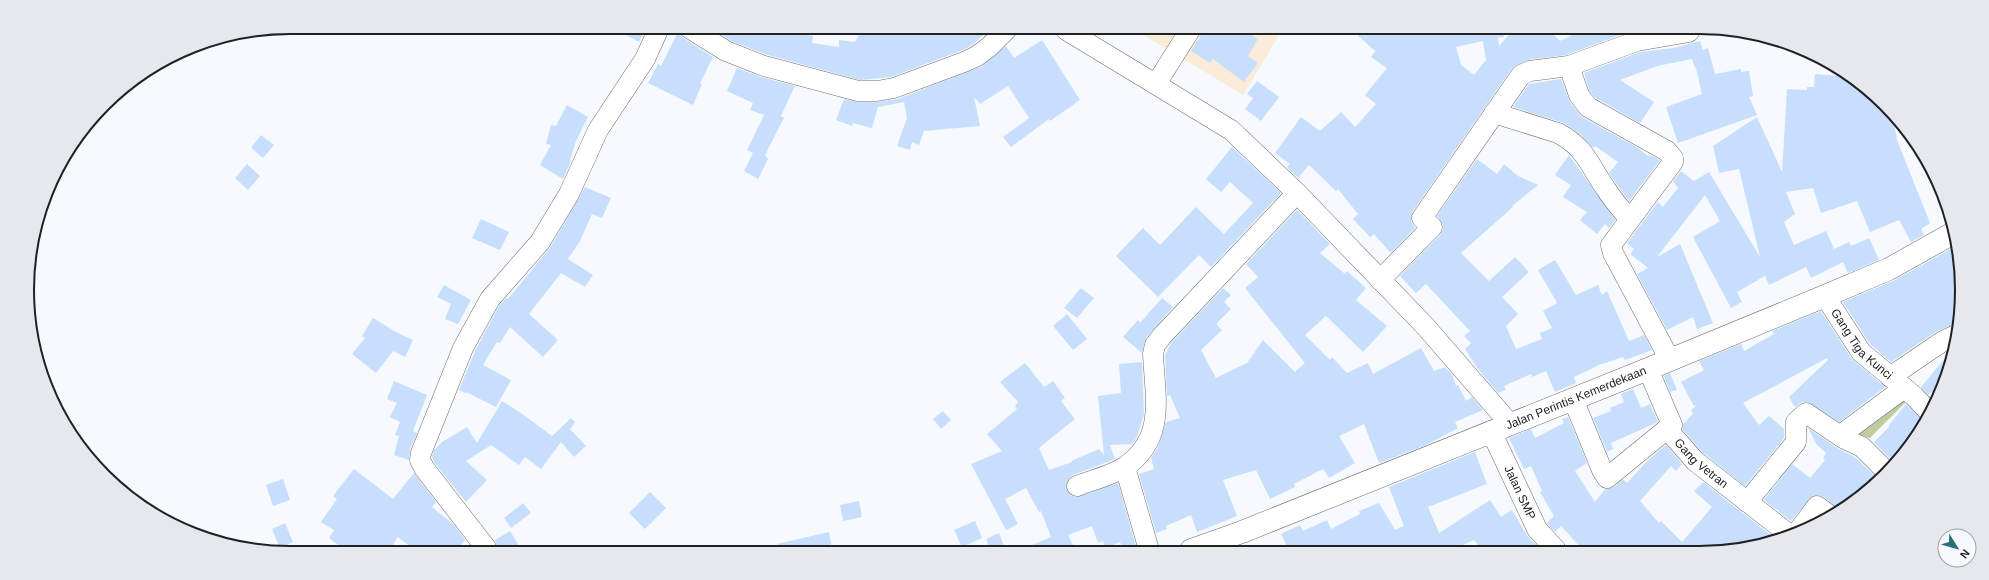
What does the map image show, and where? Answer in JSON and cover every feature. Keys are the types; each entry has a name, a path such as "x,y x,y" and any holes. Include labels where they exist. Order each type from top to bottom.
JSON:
{"main road":[{"name":"Jalan Perintis Kemerdekaan","path":"1202,546 1242,532 1648,369 1825,296 1889,269 1949,235"}],"street":[{"path":"484,546 424,468 420,460 421,453 463,348 490,299 540,242 569,194 598,130 645,59 656,34"},
{"path":"699,34 726,51 764,66 858,91 877,91 894,88 964,62 977,56 1003,34"},
{"name":"Jalan SMP","path":"1073,34 1231,130 1297,193 1426,327 1501,427 1538,529 1553,546"},
{"path":"1156,84 1187,34"},
{"path":"1380,280 1432,227 1422,218 1521,75 1530,71 1569,66 1637,40 1643,35 1658,34"},
{"path":"1569,66 1579,95 1588,107 1667,151 1673,158 1673,162 1612,241 1611,249 1670,360"},
{"path":"1494,113 1558,133 1567,138 1578,148 1593,166 1605,189 1629,219"},
{"path":"1077,486 1125,467 1144,451 1152,437 1155,418 1153,354 1155,345 1297,193"},
{"name":"Gang Tiga Kunci","path":"1825,296 1861,352 1926,409"},
{"path":"1897,383 1943,341 1950,338"},
{"name":"Gang Vetran","path":"1648,369 1672,425 1667,429 1695,460 1785,531"},
{"name":"Gang Tiga Kunci","path":"1843,438 1846,431 1897,383"},
{"path":"1573,399 1602,470 1607,478 1667,429"},
{"path":"1747,502 1796,442 1796,422 1806,413 1843,438 1862,447 1883,468"},
{"path":"1125,467 1149,546"},
{"path":"1804,524 1817,506 1826,513"}],"shaded area":[{"path":"1142,34 1280,34 1243,95"}],"green space":[{"path":"1911,397 1870,438 1846,431"}],"building":[{"path":"624,34 643,34 639,42"},
{"path":"677,34 680,34 683,38 713,57 700,83 702,84 693,105 648,83 658,64 661,66"},
{"path":"721,34 801,34 813,36 812,43 839,47 839,40 855,42 859,34 984,34 971,46 891,77 860,80 768,55 731,41"},
{"path":"1202,34 1250,34 1258,39 1248,56 1258,63 1244,82 1213,59 1210,63 1191,51"},
{"path":"1356,34 1504,34 1504,37 1498,38 1499,46 1509,34 1553,34 1560,41 1574,34 1623,34 1566,55 1528,60 1512,68 1413,211 1411,222 1415,228 1391,253 1374,234 1370,237 1353,219 1358,214 1338,189 1336,191 1309,165 1298,178 1287,167 1290,164 1275,153 1301,117 1320,131 1341,112 1355,127 1376,104 1365,95 1387,68 1371,57 1375,51","holes":["1483,41 1486,60 1474,75 1461,65 1456,47"]},
{"path":"1042,40 1080,100 1050,121 1049,119 1011,147 1003,137 1029,118 1008,86 980,104 974,97 980,126 924,131 919,145 912,142 910,150 897,146 907,118 904,102 878,107 872,128 853,123 852,126 836,120 844,99 858,102 877,102 898,99 982,66 1006,46 1014,58"},
{"path":"1700,41 1703,50 1708,48 1715,74 1741,69 1741,72 1749,71 1753,96 1749,97 1757,115 1678,143 1666,107 1702,94 1696,68 1692,59 1657,66 1620,80 1654,102 1640,123 1596,98 1589,90 1584,73 1640,52 1674,48"},
{"path":"737,68 761,77 795,86 781,116 784,118 765,155 768,159 758,179 744,171 753,153 747,150 764,115 750,110 753,103 727,91"},
{"path":"1815,74 1839,76 1868,98 1894,125 1897,140 1930,223 1921,229 1924,235 1911,242 1899,220 1870,232 1857,201 1821,213 1813,188 1786,192 1795,214 1784,222 1794,245 1826,231 1834,249 1849,242 1851,246 1869,238 1879,260 1848,273 1843,262 1811,278 1806,267 1769,285 1765,276 1737,292 1742,302 1731,308 1693,237 1720,221 1705,195 1657,257 1680,244 1713,323 1697,329 1693,317 1667,330 1637,274 1648,268 1630,254 1634,249 1627,243 1658,202 1663,207 1678,188 1673,181 1681,171 1694,181 1709,172 1760,257 1739,169 1719,173 1713,146 1757,117 1782,172 1787,89 1807,90 1807,87 1814,87"},
{"path":"1561,79 1570,102 1582,117 1638,148 1649,157 1650,155 1660,160 1629,201 1609,173 1618,162 1595,146 1593,148 1582,136 1564,123 1513,107 1529,84"},
{"path":"1257,81 1279,97 1261,121 1245,109 1253,98 1247,94"},
{"path":"567,105 588,117 576,141 570,160 571,161 563,179 540,165 551,145 546,144 551,125 556,126"},
{"path":"261,135 274,145 263,158 251,148"},
{"path":"1232,147 1281,193 1211,267 1199,255 1158,297 1116,256 1143,228 1160,245 1196,207 1224,234 1253,203 1230,182 1221,192 1206,179"},
{"path":"1569,155 1615,220 1609,228 1605,224 1597,234 1580,220 1587,212 1563,197 1571,185 1555,175"},
{"path":"1477,159 1497,174 1504,164 1518,176 1538,185 1512,206 1513,207 1461,253 1489,281 1515,257 1529,272 1502,297 1518,314 1506,326 1516,349 1542,339 1540,333 1552,328 1543,311 1557,303 1538,270 1555,260 1576,295 1598,285 1602,295 1607,291 1629,341 1644,335 1652,350 1625,360 1623,357 1599,365 1574,377 1576,383 1555,392 1546,371 1532,377 1531,374 1504,386 1506,390 1498,393 1478,369 1465,349 1471,343 1464,336 1470,331 1426,284 1416,293 1400,276 1440,235 1443,229 1443,224 1437,216"},
{"path":"247,164 260,176 248,190 235,178"},
{"path":"585,187 611,198 602,218 592,214 580,241 568,259 593,275 585,287 561,273 529,314 558,340 543,357 510,327 500,343 497,342 483,365 511,380 496,407 459,390 476,349 499,306 506,298 508,299 550,248"},
{"path":"1297,210 1330,244 1320,253 1345,274 1347,271 1366,288 1356,300 1387,326 1363,352 1326,316 1305,335 1330,360 1332,357 1347,373 1368,363 1373,374 1421,348 1434,371 1445,367 1452,374 1456,386 1458,385 1466,401 1472,397 1483,410 1455,422 1458,428 1426,445 1379,463 1364,424 1339,436 1355,463 1329,478 1323,469 1294,484 1295,487 1270,499 1256,470 1223,480 1237,516 1197,532 1191,515 1166,526 1167,529 1156,533 1139,474 1154,469 1151,458 1158,447 1166,422 1180,418 1170,395 1167,396 1165,355 1171,343 1223,288 1231,295 1224,302 1231,309 1216,324 1222,330 1201,350 1216,378 1247,363 1263,340 1295,372 1305,363 1245,288 1258,277 1246,264"},
{"path":"481,219 509,232 500,250 472,238"},
{"path":"1952,249 1955,290 1953,325 1937,331 1891,362 1870,344 1843,302 1895,280"},
{"path":"444,285 471,300 458,324 445,319 451,304 437,297"},
{"path":"1081,288 1094,298 1077,318 1064,308"},
{"path":"1162,298 1173,307 1146,338 1142,353 1123,337 1138,320 1140,323"},
{"path":"1821,311 1851,358 1885,387 1839,422 1808,402 1802,402 1795,407 1789,397 1828,360 1827,358 1743,403 1759,425 1769,416 1784,429 1784,438 1745,486 1703,453 1682,429 1683,424 1693,414 1691,410 1697,405 1694,406 1681,382 1704,370 1699,361 1741,344 1744,351 1774,334 1772,331"},
{"path":"1067,314 1087,339 1073,350 1053,326"},
{"path":"373,318 413,340 405,357 393,351 376,373 352,354 365,338 362,336"},
{"path":"1946,358 1936,389 1928,395 1921,387"},
{"path":"1142,362 1144,414 1137,437 1132,444 1110,445 1115,459 1073,475 1068,479 1066,485 1070,495 1076,497 1118,483 1136,546 1122,546 1120,542 1110,546 1104,546 1103,541 1098,543 1092,526 1068,535 1073,545 1071,546 1029,546 1051,537 1041,511 1039,512 1026,488 1005,499 1018,524 1006,530 971,464 1002,451 987,434 1017,409 1015,406 1018,402 1000,382 1025,363 1044,387 1053,381 1065,398 1061,401 1075,419 1039,448 1049,470 1072,462 1071,461 1099,449 1104,455 1098,396 1121,393 1119,364"},
{"path":"1670,373 1677,390 1670,392 1664,376"},
{"path":"394,381 427,395 413,431 417,433 410,449 409,460 394,455 399,436 395,435 400,422 390,417 397,403 387,399"},
{"path":"1633,389 1641,408 1650,404 1658,422 1611,443 1613,449 1607,452 1593,418 1611,411 1610,408 1624,402 1621,394"},
{"path":"502,401 552,436 571,418 575,422 570,429 586,446 574,457 561,442 541,469 525,457 519,465 491,445 466,461 487,480 466,502 434,462 432,456 434,450 442,442 467,427 477,443"},
{"path":"1906,404 1921,419 1902,446 1891,459 1874,442 1890,426 1889,425"},
{"path":"943,411 951,420 941,429 933,419"},
{"path":"1568,417 1587,463 1575,471 1595,502 1605,489 1614,487 1623,479 1627,483 1648,460 1666,445 1682,464 1676,471 1671,466 1640,501 1659,523 1661,521 1682,542 1712,507 1694,491 1703,482 1771,535 1732,544 1699,546 1579,546 1561,526 1555,532 1547,523 1554,516 1540,492 1542,491 1531,466 1524,469 1509,438 1531,429 1535,438 1564,423 1562,419"},
{"path":"1808,428 1837,448 1855,457 1875,476 1855,493 1835,507 1824,497 1818,495 1812,496 1791,521 1764,500 1792,464 1810,478 1825,460 1823,458 1826,453 1817,445"},
{"path":"1475,452 1487,484 1428,507 1439,533 1490,500 1501,517 1512,510 1528,537 1537,546 1479,546 1474,540 1460,546 1287,546 1281,534 1300,525 1303,531 1327,520 1331,529 1360,514 1359,511 1379,503 1395,530 1404,526 1389,487"},
{"path":"354,469 393,499 414,473 436,502 432,507 454,525 465,540 460,546 409,546 398,537 392,546 339,546 329,538 334,530 321,522 337,499 333,496"},
{"path":"283,479 290,500 273,506 266,485"},
{"path":"650,492 666,508 645,529 629,513"},
{"path":"859,501 862,517 843,521 840,505"},
{"path":"523,503 531,513 511,528 504,518"},
{"path":"975,521 982,538 962,546 954,530"},
{"path":"285,523 293,542 285,546 279,545 272,529"},
{"path":"510,531 519,546 496,546 495,540"},
{"path":"829,532 831,546 777,546 777,544"},
{"path":"999,533 1004,546 989,546 986,539"}]}
